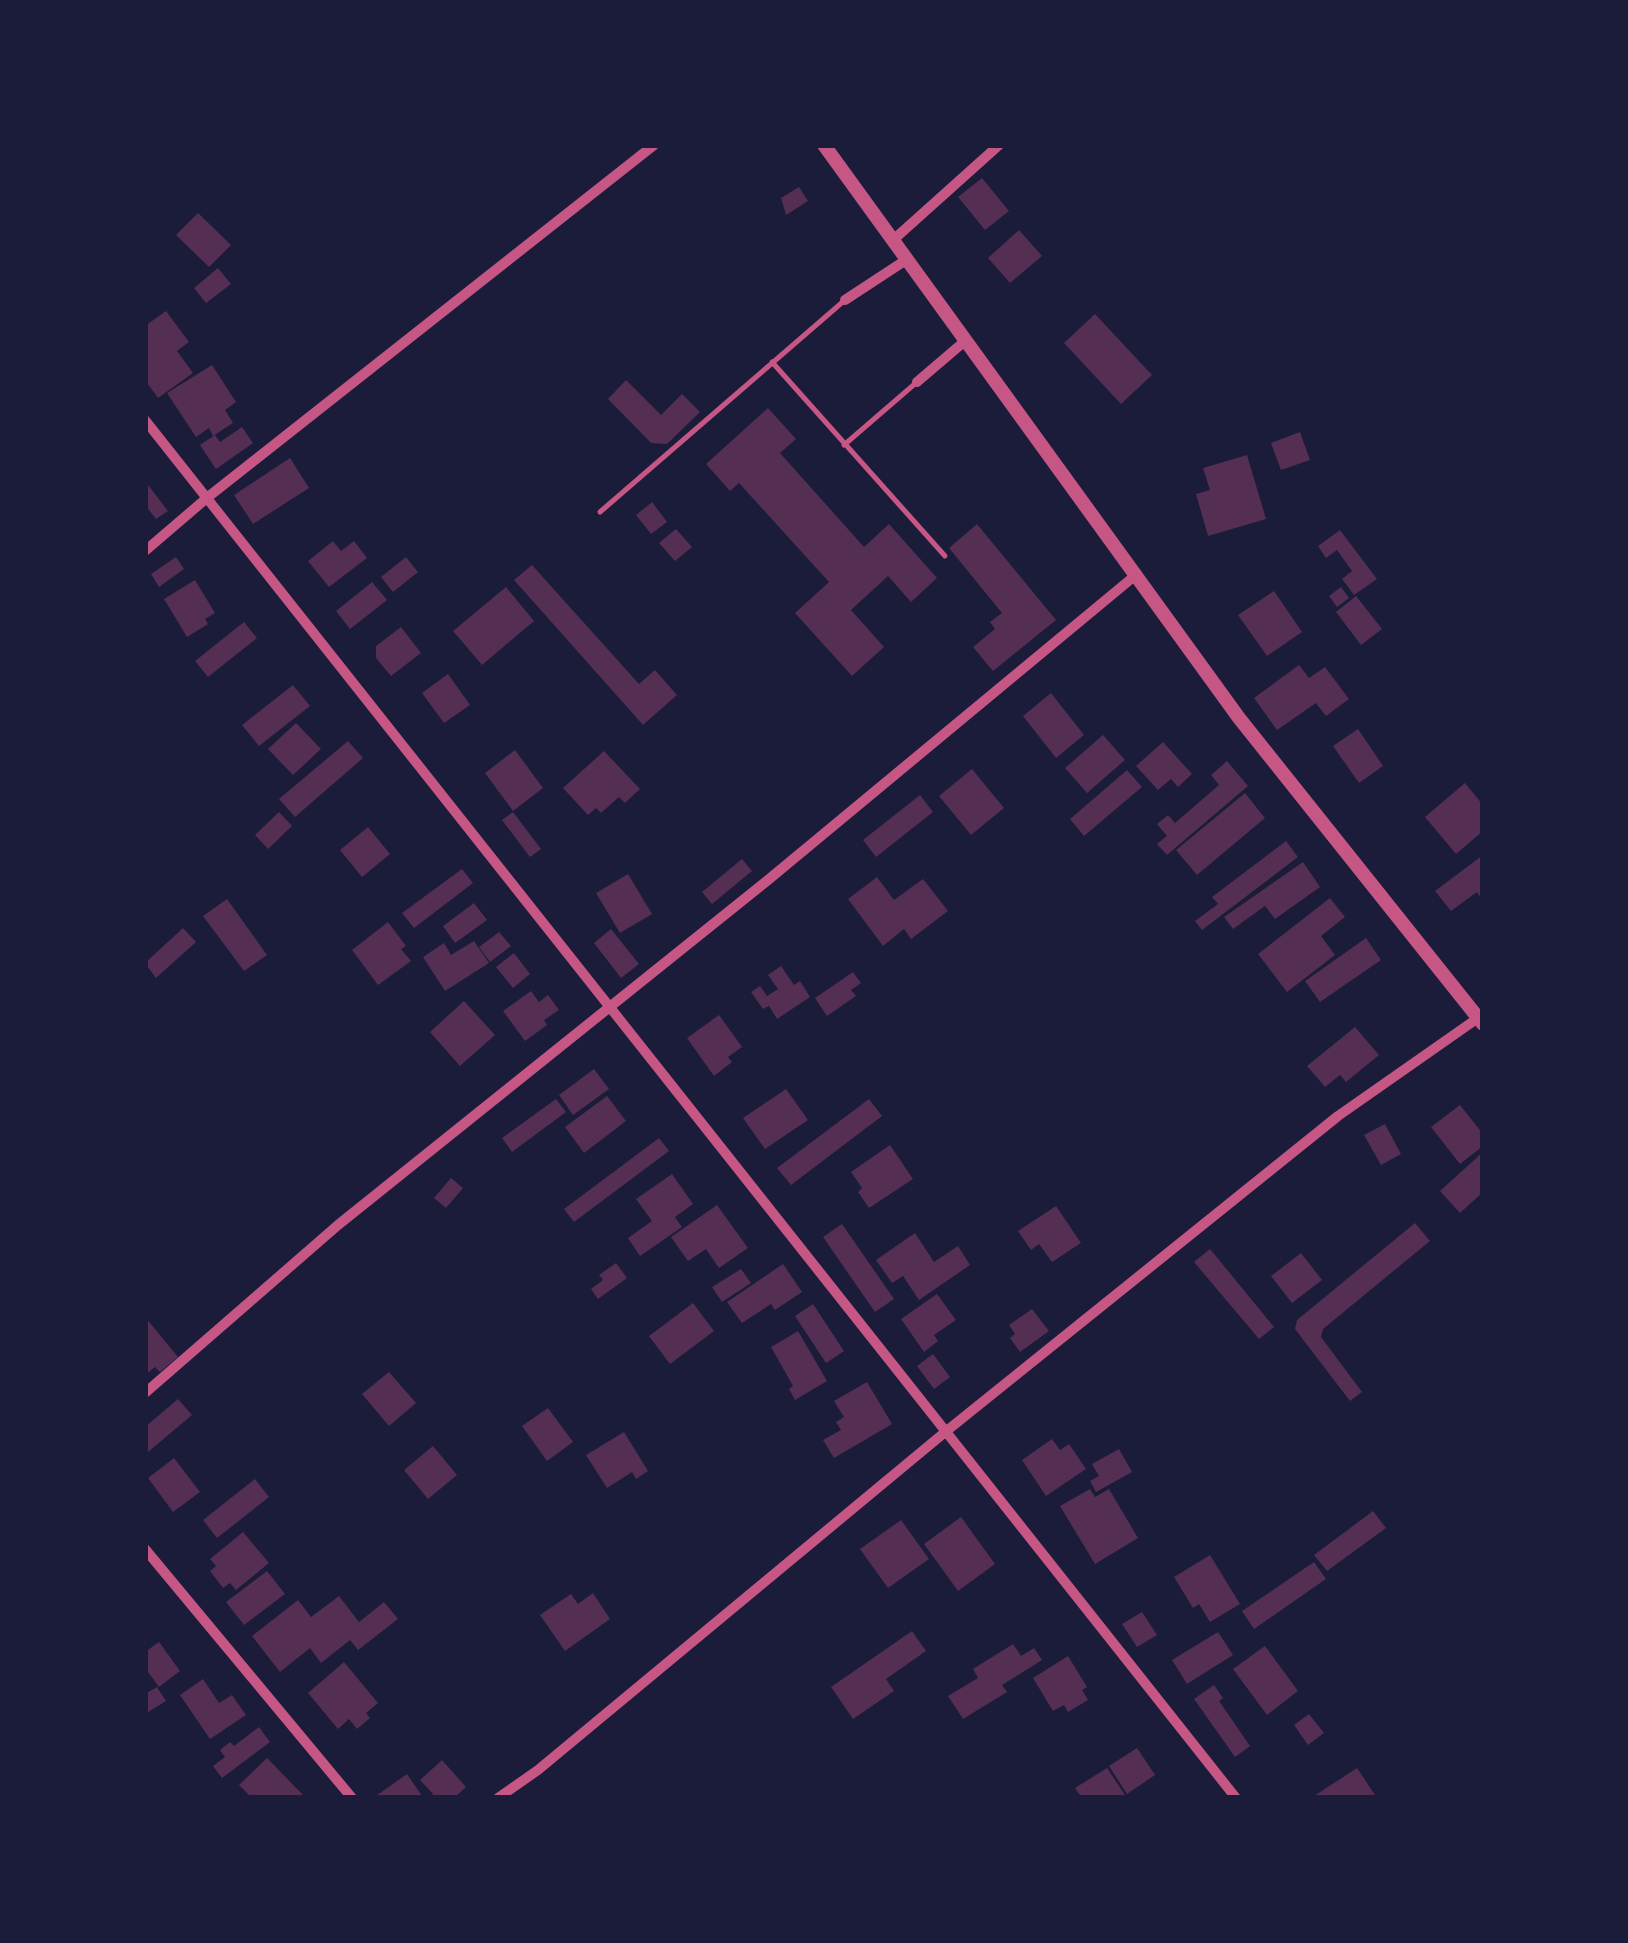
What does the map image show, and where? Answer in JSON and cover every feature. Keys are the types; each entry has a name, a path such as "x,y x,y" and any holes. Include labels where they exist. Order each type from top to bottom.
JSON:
{"street":[{"path":"145,551 654,145"},
{"path":"498,1798 538,1770 944,1433 1338,1116 1480,1021 1240,718 824,145"},
{"path":"892,241 999,145"},
{"path":"846,300 906,260"},
{"path":"917,382 965,341"},
{"path":"145,420 1236,1798"},
{"path":"145,1394 338,1226 1137,574"},
{"path":"145,1549 352,1798"}],"lane":[{"path":"600,512 846,300"},
{"path":"772,362 945,556"},
{"path":"844,445 917,382"}],"building":[{"path":"982,178 1009,211 985,230 958,197"},
{"path":"799,187 808,201 786,215 781,198"},
{"path":"198,213 231,245 209,267 176,235"},
{"path":"1019,230 1042,256 1010,283 988,258"},
{"path":"218,268 231,284 206,303 194,288"},
{"path":"166,311 189,342 177,351 193,373 158,398 145,380 145,326"},
{"path":"1095,314 1152,375 1121,404 1064,343"},
{"path":"212,365 236,402 225,410 233,423 213,436 209,428 196,437 167,393"},
{"path":"626,380 661,415 682,394 700,412 667,444 651,443 608,399"},
{"path":"768,408 796,439 780,453 864,547 889,524 937,578 911,602 888,576 851,610 884,647 852,676 795,613 829,582 739,483 730,491 706,464"},
{"path":"242,427 253,443 216,469 200,445 215,435 220,442"},
{"path":"1300,432 1310,460 1281,470 1271,443"},
{"path":"1247,455 1266,519 1208,536 1196,494 1210,490 1203,468"},
{"path":"290,458 309,488 253,524 234,495"},
{"path":"145,481 168,511 156,519 145,505"},
{"path":"652,502 667,522 651,534 636,515"},
{"path":"977,524 1056,620 993,671 973,647 995,629 990,622 1002,613 949,548"},
{"path":"676,529 692,547 675,561 659,543"},
{"path":"1340,530 1377,579 1354,595 1342,579 1352,571 1337,550 1326,558 1318,546"},
{"path":"333,541 341,551 354,541 367,558 329,587 308,561"},
{"path":"176,557 184,569 159,587 151,574"},
{"path":"406,557 418,572 393,592 381,577"},
{"path":"532,565 639,684 655,670 677,695 643,725 514,580"},
{"path":"195,580 215,613 205,619 208,624 187,637 164,599"},
{"path":"372,582 387,600 350,629 336,611"},
{"path":"506,587 534,621 482,665 453,631"},
{"path":"1341,587 1349,598 1337,607 1329,596"},
{"path":"1274,591 1302,632 1267,656 1238,615"},
{"path":"1356,596 1382,629 1361,645 1336,612"},
{"path":"244,622 257,638 208,677 195,661"},
{"path":"401,627 421,653 391,676 376,658 376,646"},
{"path":"1299,665 1309,678 1325,667 1349,699 1326,716 1316,703 1277,730 1254,698"},
{"path":"448,674 470,705 444,723 422,693"},
{"path":"293,685 310,706 259,746 242,725"},
{"path":"1051,693 1084,735 1056,758 1023,716"},
{"path":"296,723 321,749 293,775 268,749"},
{"path":"1358,729 1383,766 1359,783 1333,746"},
{"path":"1103,735 1125,760 1087,793 1065,768"},
{"path":"348,741 363,758 295,817 279,799"},
{"path":"1163,742 1192,774 1178,787 1171,779 1158,790 1136,766"},
{"path":"515,750 543,788 513,811 485,773"},
{"path":"604,751 640,789 625,803 619,797 601,813 596,808 588,815 563,788"},
{"path":"1227,761 1248,786 1167,855 1157,844 1167,836 1157,824 1168,815 1175,823 1219,785 1211,775"},
{"path":"972,769 1004,808 971,835 939,796"},
{"path":"1127,770 1142,787 1084,836 1070,819"},
{"path":"1465,783 1483,805 1483,831 1456,854 1425,817"},
{"path":"1245,793 1265,818 1197,875 1176,850"},
{"path":"920,795 933,812 876,857 863,840"},
{"path":"279,812 292,826 268,849 255,835"},
{"path":"513,812 541,849 530,857 502,820"},
{"path":"368,827 390,854 362,877 340,850"},
{"path":"1286,841 1298,857 1202,930 1195,921 1218,904 1212,897"},
{"path":"1483,855 1483,901 1477,892 1451,911 1435,891"},
{"path":"742,859 752,871 712,904 702,892"},
{"path":"1303,862 1320,887 1275,919 1265,906 1233,929 1224,917"},
{"path":"462,869 473,883 414,928 402,913"},
{"path":"628,874 652,914 620,933 596,893"},
{"path":"877,877 894,900 923,879 948,911 911,939 904,929 883,946 848,899"},
{"path":"1330,898 1345,917 1321,936 1335,955 1287,992 1258,954"},
{"path":"227,899 267,955 244,971 203,916"},
{"path":"474,903 487,920 455,943 443,926"},
{"path":"388,922 406,946 401,949 411,961 378,985 352,950"},
{"path":"183,928 196,942 156,978 145,963"},
{"path":"611,929 639,964 621,978 594,943"},
{"path":"499,932 511,946 490,962 479,947"},
{"path":"1366,938 1381,960 1320,1002 1305,981"},
{"path":"474,941 489,963 445,991 423,957 444,943 451,955"},
{"path":"514,953 530,974 513,988 496,967"},
{"path":"781,966 794,985 800,981 810,997 777,1019 769,1006 763,1009 751,992 760,986 767,996 778,989 768,975"},
{"path":"853,972 861,983 851,990 856,996 827,1016 815,998"},
{"path":"531,991 539,1002 548,995 559,1010 525,1041 503,1011"},
{"path":"464,1001 495,1035 460,1066 430,1032"},
{"path":"719,1015 742,1047 728,1057 732,1062 714,1076 687,1038"},
{"path":"1355,1027 1379,1055 1346,1082 1340,1075 1325,1087 1307,1066"},
{"path":"594,1069 609,1089 573,1115 559,1095"},
{"path":"786,1089 808,1120 765,1149 743,1118"},
{"path":"607,1096 626,1121 584,1153 565,1127"},
{"path":"556,1099 566,1112 512,1152 502,1138"},
{"path":"869,1099 882,1116 791,1185 777,1168"},
{"path":"1460,1105 1483,1134 1483,1146 1460,1164 1431,1127"},
{"path":"1385,1124 1401,1154 1381,1165 1364,1135"},
{"path":"659,1138 669,1151 574,1222 564,1209"},
{"path":"890,1145 913,1179 869,1208 851,1172"},
{"path":"1483,1152 1483,1192 1460,1213 1440,1191"},
{"path":"672,1174 693,1204 675,1217 682,1227 640,1256 628,1238 652,1221 636,1199"},
{"path":"451,1178 463,1188 446,1208 434,1198"},
{"path":"717,1205 748,1248 719,1268 706,1249 688,1261 671,1237"},
{"path":"1056,1206 1081,1243 1052,1262 1039,1244 1031,1250 1018,1231"},
{"path":"1415,1223 1430,1241 1323,1329 1321,1337 1362,1392 1350,1401 1295,1329 1297,1320"},
{"path":"842,1224 894,1299 875,1312 823,1237"},
{"path":"915,1233 934,1262 958,1246 970,1265 919,1300 903,1276 892,1283 876,1260"},
{"path":"1210,1249 1274,1327 1259,1339 1194,1262"},
{"path":"1301,1253 1322,1280 1292,1303 1271,1276"},
{"path":"616,1263 627,1278 598,1299 591,1289 603,1280 599,1275"},
{"path":"783,1264 802,1292 775,1310 771,1304 742,1323 727,1302"},
{"path":"741,1269 751,1283 722,1302 712,1287"},
{"path":"937,1294 956,1320 934,1335 938,1341 924,1352 901,1319"},
{"path":"693,1303 714,1331 670,1364 649,1336"},
{"path":"813,1304 844,1351 826,1363 795,1316"},
{"path":"1032,1309 1049,1331 1020,1352 1010,1338 1015,1334 1009,1325"},
{"path":"145,1317 178,1357 160,1372 155,1367 145,1375"},
{"path":"798,1331 827,1381 795,1400 789,1389 793,1386 771,1347"},
{"path":"933,1354 950,1377 934,1389 917,1366"},
{"path":"389,1372 416,1403 389,1426 362,1394"},
{"path":"867,1382 892,1424 834,1458 823,1440 841,1430 836,1422 844,1417 834,1401"},
{"path":"178,1399 192,1415 148,1452 145,1427"},
{"path":"548,1408 573,1442 547,1461 522,1426"},
{"path":"624,1432 648,1471 636,1479 632,1472 607,1488 586,1455"},
{"path":"1052,1439 1060,1450 1069,1444 1086,1469 1046,1496 1022,1460"},
{"path":"433,1446 457,1475 428,1499 404,1470"},
{"path":"1119,1449 1132,1472 1096,1492 1090,1481 1099,1476 1092,1464"},
{"path":"174,1458 200,1492 173,1512 148,1478"},
{"path":"255,1479 269,1497 217,1538 203,1520"},
{"path":"1090,1489 1095,1497 1109,1489 1138,1538 1095,1564 1060,1506"},
{"path":"1373,1511 1386,1528 1327,1571 1314,1555"},
{"path":"961,1517 995,1564 958,1591 924,1544"},
{"path":"901,1520 929,1559 888,1588 860,1549"},
{"path":"243,1532 269,1563 236,1590 230,1583 223,1588 210,1571 216,1566 210,1559"},
{"path":"1210,1555 1240,1604 1210,1622 1199,1604 1193,1608 1174,1577"},
{"path":"1314,1562 1326,1579 1254,1629 1242,1611"},
{"path":"267,1571 285,1594 244,1625 226,1602"},
{"path":"593,1593 610,1619 565,1651 540,1615 571,1594 578,1604"},
{"path":"339,1596 359,1622 384,1602 398,1619 358,1650 350,1640 321,1663 310,1648 280,1672 252,1636 298,1600 311,1617"},
{"path":"1142,1612 1157,1635 1137,1647 1122,1624"},
{"path":"912,1631 926,1651 886,1679 894,1691 853,1719 831,1687"},
{"path":"1218,1632 1233,1655 1187,1684 1172,1660"},
{"path":"159,1642 180,1671 159,1687 145,1668 145,1652"},
{"path":"1013,1644 1021,1656 1034,1648 1042,1660 1002,1685 1007,1692 963,1719 948,1696 978,1678 973,1669"},
{"path":"1265,1646 1298,1691 1267,1715 1233,1669"},
{"path":"1068,1656 1087,1687 1082,1690 1088,1700 1068,1712 1064,1705 1053,1711 1033,1678"},
{"path":"344,1662 378,1703 366,1713 370,1718 357,1729 349,1719 338,1729 308,1693"},
{"path":"203,1679 219,1703 232,1695 246,1715 210,1739 180,1695"},
{"path":"1214,1685 1223,1698 1219,1701 1250,1746 1235,1757 1194,1699"},
{"path":"157,1687 166,1701 145,1714 145,1694"},
{"path":"1309,1714 1324,1733 1308,1745 1294,1725"},
{"path":"259,1727 270,1742 222,1778 213,1766 225,1757 220,1750 230,1742 234,1746"},
{"path":"1137,1748 1155,1775 1127,1794 1109,1766"},
{"path":"267,1758 302,1798 252,1798 239,1785"},
{"path":"442,1760 466,1787 454,1798 429,1798 433,1794 420,1780"},
{"path":"1107,1768 1127,1798 1082,1798 1075,1788"},
{"path":"1357,1768 1377,1798 1311,1798"},
{"path":"407,1774 420,1798 373,1798"}]}
